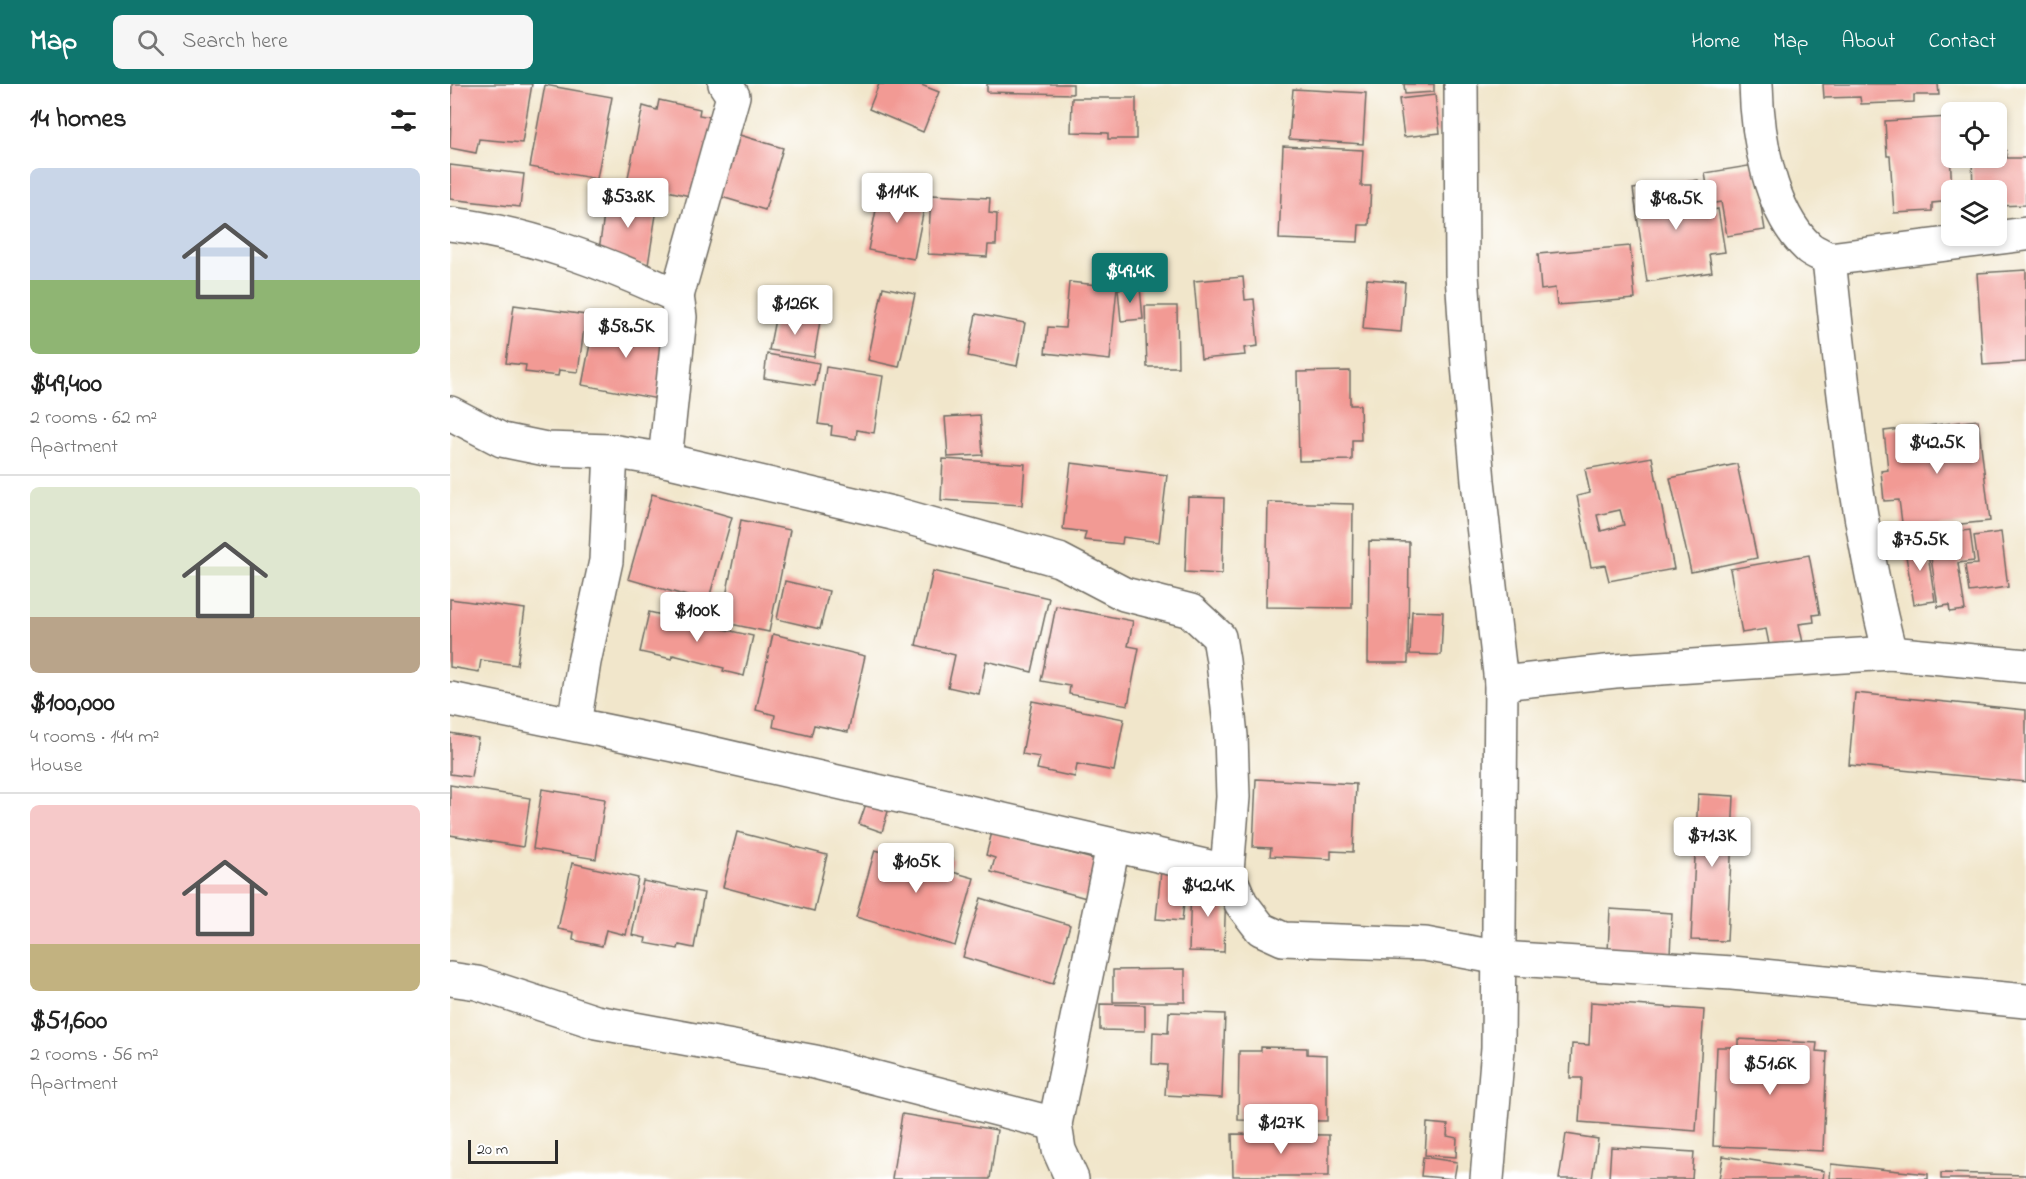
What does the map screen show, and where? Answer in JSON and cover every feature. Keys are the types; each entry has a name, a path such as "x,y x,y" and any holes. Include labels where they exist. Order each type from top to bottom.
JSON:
{"street":[{"path":"665,460 680,316 677,296 733,96 725,84"},
{"path":"1461,84 1462,274 1468,365 1478,481 1501,683 1498,1048 1487,1179"},
{"path":"1756,84 1757,116 1762,146 1779,202 1797,234 1810,249 1829,259 2026,234"},
{"path":"450,224 491,229 626,272 677,296"},
{"path":"1829,259 1848,442 1870,568 1890,653"},
{"path":"450,413 502,440 546,449 611,452 665,460 785,486 892,513 1059,560 1124,594 1191,611 1219,637 1223,661 1231,736 1233,797 1227,871 1241,903 1261,929 1282,939 1425,944 1500,958 1732,973 2026,1001"},
{"path":"574,724 584,662 606,561 611,452"},
{"path":"1501,683 1615,671 1890,653 2026,666"},
{"path":"450,699 574,724 1227,871"},
{"path":"1072,1179 1059,1150 1055,1124 1113,846"},
{"path":"450,979 477,982 596,1022 815,1062 1055,1124"}],"building":[{"path":"452,84 532,84 522,143 479,139 476,153 450,148"},
{"path":"879,84 919,84 939,92 923,132 869,109"},
{"path":"987,84 1073,84 1073,94 987,92"},
{"path":"1404,84 1434,84 1434,92 1405,94"},
{"path":"1823,84 1938,84 1939,95 1914,95 1914,102 1861,104 1860,97 1824,98"},
{"path":"545,85 612,97 597,179 530,167"},
{"path":"1293,89 1366,93 1363,144 1289,139"},
{"path":"1435,95 1440,133 1404,137 1399,99"},
{"path":"1072,98 1136,98 1136,139 1108,139 1108,133 1071,132"},
{"path":"659,100 700,109 699,115 716,118 699,198 627,182 643,106 657,110"},
{"path":"1941,118 1941,168 1951,168 1951,180 1941,180 1941,202 1932,203 1932,211 1894,213 1885,121"},
{"path":"733,133 783,148 765,210 715,195"},
{"path":"1283,146 1363,150 1361,186 1371,186 1369,225 1359,225 1358,242 1279,239"},
{"path":"2007,158 2026,158 2026,205 2007,206 2007,180 1973,180 1972,168 2007,168"},
{"path":"450,165 524,174 520,207 450,199"},
{"path":"1754,165 1765,230 1727,236 1721,202 1710,204 1705,173"},
{"path":"1698,180 1702,212 1718,209 1725,252 1709,254 1712,272 1647,282 1633,189"},
{"path":"880,190 926,199 914,259 868,250"},
{"path":"607,194 658,202 648,265 598,257"},
{"path":"931,195 990,198 989,213 997,214 996,245 988,245 987,257 928,254"},
{"path":"1630,246 1635,299 1557,305 1555,288 1541,290 1538,254"},
{"path":"2026,270 2026,362 1983,365 1977,273"},
{"path":"1243,277 1245,300 1254,299 1258,346 1244,348 1245,355 1201,359 1194,281"},
{"path":"1367,279 1405,282 1401,332 1363,329"},
{"path":"1069,282 1117,287 1110,360 1045,353 1048,327 1065,328"},
{"path":"883,287 915,294 899,367 868,360"},
{"path":"1140,287 1143,319 1121,321 1118,289"},
{"path":"514,305 586,315 578,372 559,370 558,376 525,372 526,365 506,363"},
{"path":"1145,306 1177,306 1178,367 1147,367"},
{"path":"776,314 820,321 814,357 769,350"},
{"path":"976,314 1025,323 1017,366 968,356"},
{"path":"595,318 670,332 658,399 582,385"},
{"path":"767,354 819,363 815,386 764,378"},
{"path":"826,367 883,376 874,433 857,430 856,439 831,435 832,426 818,424"},
{"path":"1350,371 1350,405 1360,405 1361,440 1352,440 1352,460 1299,461 1297,372"},
{"path":"980,415 983,455 948,457 945,417"},
{"path":"1978,420 1990,521 1903,530 1899,500 1884,501 1881,471 1888,470 1884,431"},
{"path":"1652,457 1674,569 1609,581 1605,565 1591,567 1577,496 1590,493 1585,469","holes":["1620,510 1624,525 1601,531 1597,515"]},
{"path":"943,459 1025,464 1022,505 941,500"},
{"path":"1071,463 1167,475 1159,542 1123,537 1122,544 1084,540 1086,532 1063,529"},
{"path":"1737,464 1757,558 1691,572 1670,478"},
{"path":"652,494 732,517 708,602 628,579"},
{"path":"1188,497 1224,498 1222,574 1185,572"},
{"path":"1268,502 1353,504 1352,608 1266,607"},
{"path":"741,520 790,530 769,632 721,622"},
{"path":"1970,530 1974,561 1958,563 1965,610 1950,612 1949,605 1938,607 1928,536"},
{"path":"2001,532 2008,587 1969,592 1965,565 1978,564 1974,536"},
{"path":"1369,541 1409,542 1408,663 1368,663"},
{"path":"1926,541 1935,601 1914,604 1904,544"},
{"path":"1809,555 1820,614 1813,615 1814,622 1799,624 1803,643 1770,649 1766,629 1742,633 1730,569"},
{"path":"933,571 1049,598 1032,672 986,661 979,694 948,687 955,655 916,645"},
{"path":"785,581 829,591 820,629 777,619"},
{"path":"450,599 525,609 517,665 481,660 479,672 450,667"},
{"path":"1056,606 1133,621 1128,646 1139,648 1128,705 1069,694 1070,686 1041,681"},
{"path":"1412,611 1443,612 1441,655 1410,654"},
{"path":"649,612 753,636 744,676 723,671 724,668 673,655 672,659 640,652"},
{"path":"773,634 865,656 848,732 814,725 811,736 773,727 775,715 756,710"},
{"path":"1855,693 2026,710 2026,782 1849,765"},
{"path":"1032,701 1124,719 1114,771 1077,764 1075,777 1037,769 1040,757 1022,754"},
{"path":"450,733 478,738 471,777 450,774"},
{"path":"1256,779 1356,784 1353,852 1331,851 1331,859 1270,856 1271,848 1253,847"},
{"path":"450,785 530,798 523,847 450,835"},
{"path":"542,789 605,799 596,859 533,849"},
{"path":"1698,794 1734,796 1727,941 1691,940"},
{"path":"867,801 889,808 882,832 859,824"},
{"path":"737,832 827,855 814,911 723,887"},
{"path":"992,832 1100,861 1090,899 991,872 995,858 986,855"},
{"path":"899,844 953,859 949,871 974,878 955,946 856,917 875,850 895,855"},
{"path":"572,863 638,878 626,935 606,930 602,946 573,940 574,932 558,929"},
{"path":"1161,871 1187,874 1182,921 1156,919"},
{"path":"643,881 704,893 694,948 679,945 678,949 645,943 646,938 632,935"},
{"path":"1191,884 1226,885 1224,952 1189,951"},
{"path":"981,898 1070,925 1053,984 963,957"},
{"path":"1610,909 1672,913 1670,955 1608,952"},
{"path":"1185,969 1185,1002 1113,1002 1113,970"},
{"path":"1591,1002 1704,1010 1696,1131 1579,1122 1582,1078 1570,1078 1572,1044 1589,1045"},
{"path":"1100,1004 1145,1005 1145,1031 1100,1030"},
{"path":"1169,1012 1225,1014 1222,1098 1165,1095 1167,1065 1152,1064 1153,1032 1168,1033"},
{"path":"1738,1039 1817,1043 1816,1051 1827,1052 1823,1151 1713,1146 1717,1047 1738,1047"},
{"path":"1261,1047 1307,1048 1307,1054 1327,1055 1327,1121 1238,1120 1239,1051 1261,1051"},
{"path":"902,1114 997,1130 990,1179 892,1179"},
{"path":"1427,1123 1448,1125 1447,1136 1457,1138 1456,1157 1425,1155"},
{"path":"1232,1134 1329,1135 1329,1176 1233,1176"},
{"path":"1566,1134 1598,1139 1592,1179 1559,1179"},
{"path":"1611,1147 1694,1152 1692,1179 1609,1179"},
{"path":"1723,1156 1824,1171 1823,1179 1719,1179"},
{"path":"1423,1157 1457,1162 1454,1179 1421,1176"},
{"path":"1831,1164 1928,1174 1928,1179 1830,1179"},
{"path":"1941,1173 2026,1175 2026,1179 1941,1179"}]}
